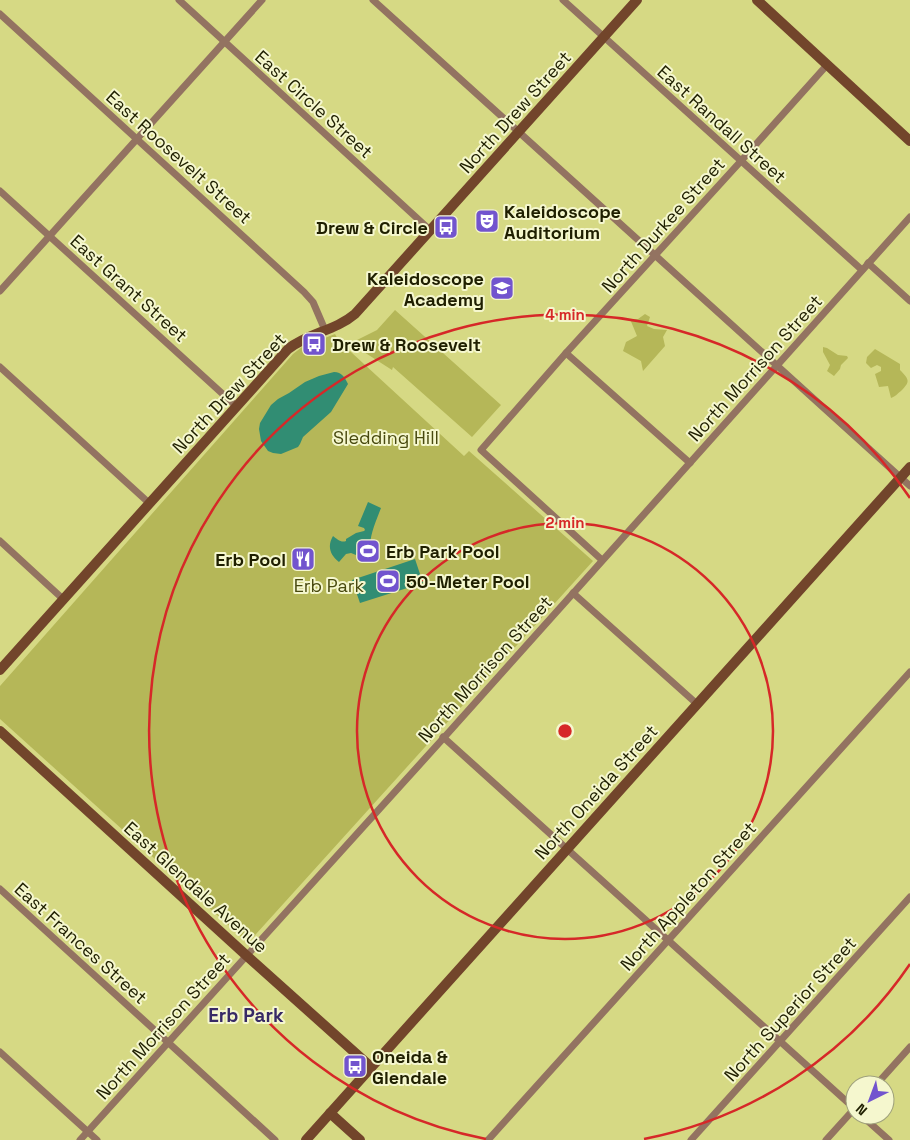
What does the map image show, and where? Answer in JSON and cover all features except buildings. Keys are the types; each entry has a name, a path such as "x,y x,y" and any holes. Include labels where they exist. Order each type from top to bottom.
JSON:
{"street":[{"name":"East Circle Street","path":"178,0 430,230"},
{"path":"0,291 262,0"},
{"path":"372,0 910,486"},
{"name":"East Randall Street","path":"563,0 862,270"},
{"name":"North Drew Street","path":"0,670 288,349 303,339 347,321 355,314 637,0"},
{"path":"756,0 910,142"},
{"name":"East Roosevelt Street","path":"0,14 309,297 325,330"},
{"name":"North Durkee Street","path":"602,560 481,450 566,353 827,65"},
{"name":"East Grant Street","path":"0,191 237,407"},
{"name":"North Morrison Street","path":"80,1140 910,217"},
{"path":"868,263 910,301"},
{"path":"566,353 690,463"},
{"path":"0,367 149,503"},
{"name":"North Oneida Street","path":"306,1140 910,467"},
{"path":"0,541 63,599"},
{"path":"573,593 697,704"},
{"name":"North Appleton Street","path":"488,1140 910,672"},
{"name":"East Glendale Avenue","path":"0,731 371,1067"},
{"path":"443,738 845,1100"},
{"name":"East Frances Street","path":"0,889 275,1140"},
{"name":"North Superior Street","path":"691,1140 910,897"},
{"path":"885,1075 910,1048"},
{"path":"0,1052 97,1140"},
{"path":"330,1113 360,1140"},
{"path":"826,1140 845,1120"},
{"path":"873,1125 889,1140"}],"green space":[{"path":"395,310 501,405 472,437 393,367 392,370 353,345 348,345 348,342 353,342 377,330"},
{"path":"645,314 650,317 647,326 654,329 667,330 663,337 665,346 643,371 641,361 623,351 626,342 637,336 630,319 638,319"},
{"name":"Erb Park","path":"335,334 339,341 464,456 469,451 593,561 248,943 0,719 0,686 293,354 302,347"},
{"path":"823,347 848,358 834,376 827,371 830,365 823,352"},
{"path":"875,349 900,364 900,370 908,381 904,388 891,398 888,386 879,387 875,374 881,371 881,367 877,365 871,368 866,363 867,357"}],"shaded area":[{"path":"334,372 341,374 348,384 331,412 303,437 298,447 281,454 268,451 261,441 259,429 260,423 271,405 305,382"},
{"path":"368,502 381,508 370,545 363,552 357,552 356,555 346,554 339,562 330,550 331,540 333,536 341,541 346,541 346,539 356,533 365,530 358,526"},
{"name":"50-Meter Pool","path":"415,559 423,583 360,603 352,580"}],"place":[{"name":"Kaleidoscope Auditorium","path":"487,221"},
{"name":"Drew & Circle","path":"446,227"},
{"name":"Kaleidoscope Academy","path":"502,288"},
{"name":"Drew & Roosevelt","path":"314,344"},
{"name":"Erb Park Pool","path":"368,551"},
{"name":"Erb Pool","path":"303,559"},
{"name":"50-Meter Pool","path":"388,581"},
{"name":"Oneida & Glendale","path":"355,1066"}],"district":[{"name":"Erb Park","path":"246,1015"}],"park label":[{"name":"Sledding Hill","path":"386,437"}]}
